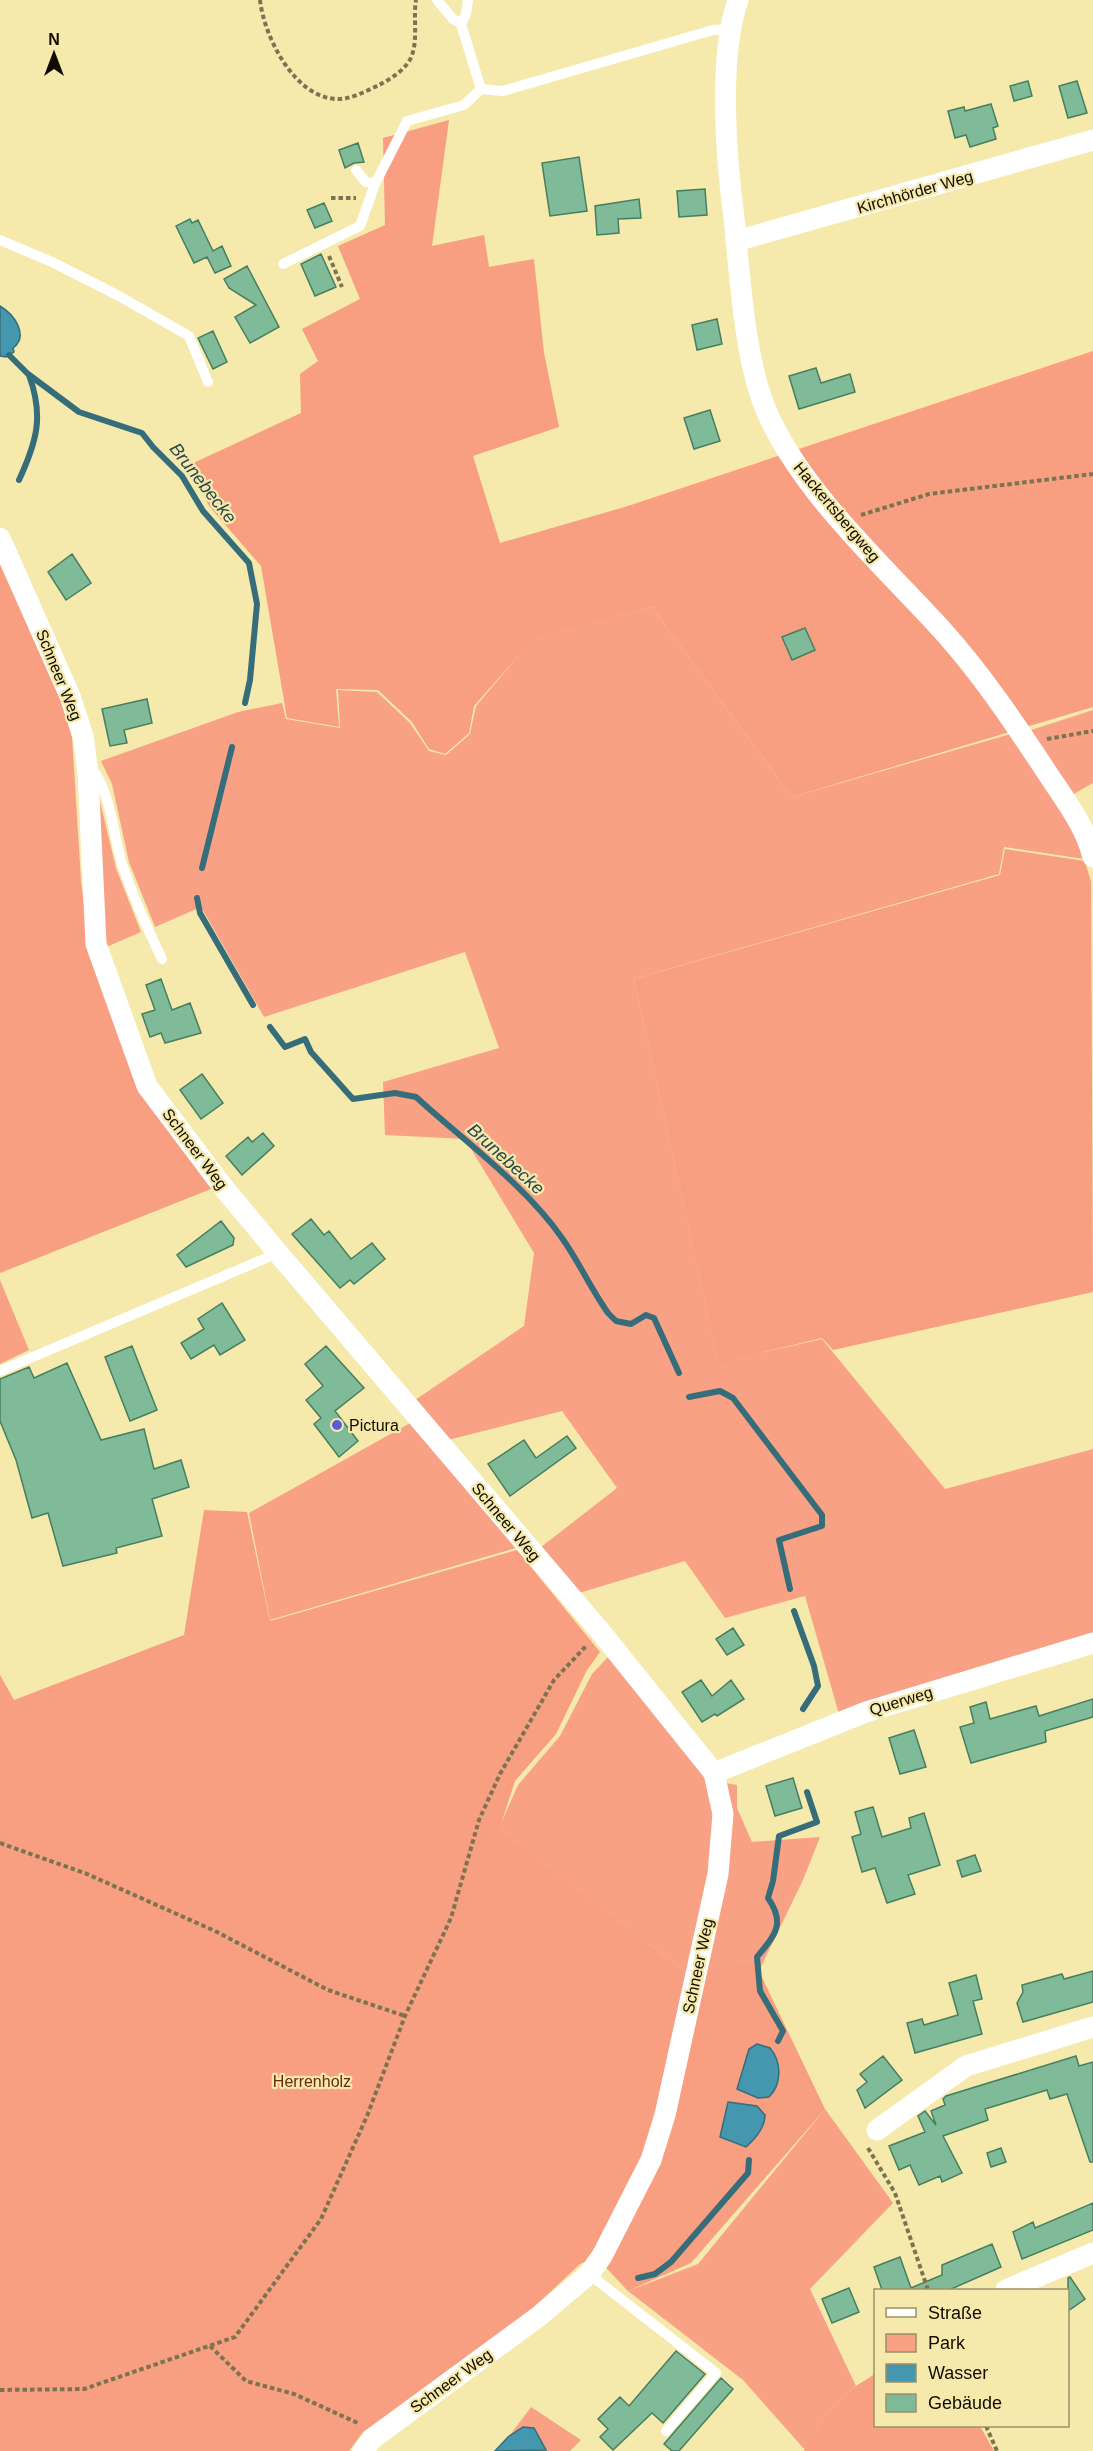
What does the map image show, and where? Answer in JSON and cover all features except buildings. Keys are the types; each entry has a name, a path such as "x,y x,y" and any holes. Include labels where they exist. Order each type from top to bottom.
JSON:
{"street":[{"name":"Hackertsbergweg","path":"738,0 729,28 728,169 749,338 766,410 798,469 945,633 1028,743 1085,833 1093,857"},
{"name":"Kirchhörder Weg","path":"736,241 1093,140"},
{"name":"Schneer Weg","path":"0,538 70,696 83,736 88,773 96,944 147,1086 223,1187 600,1631 714,1773 723,1814 718,1874 665,2115 651,2160 602,2256 590,2274 538,2317 380,2433 363,2451"},
{"name":"Querweg","path":"714,1773 866,1712 1093,1643"},
{"path":"877,2130 966,2066 1093,2027"},
{"path":"1008,2289 1093,2253"}],"lane":[{"path":"437,0 453,19 461,24 481,89"},
{"path":"461,24 466,14 468,0"},
{"path":"283,264 360,226 375,184 407,121 464,105 481,89 503,91 713,30 729,28"},
{"path":"357,170 366,182 375,184"},
{"path":"0,240 90,282 189,336 208,382"},
{"path":"88,773 96,774 106,790 122,864 162,959"},
{"path":"0,1371 71,1344 278,1253"},
{"path":"590,2274 716,2373 666,2431"}],"path":[{"path":"260,0 269,37 290,69 314,93 338,99 385,82 409,61 414,45 416,0"},
{"path":"331,198 356,198 368,202"},
{"path":"324,244 342,287"},
{"path":"843,521 929,494 1093,474"},
{"path":"1028,743 1093,731"},
{"path":"0,2390 84,2389 235,2337 321,2219 367,2116 405,2016 451,1918 479,1820 500,1774 554,1680 600,1631"},
{"path":"0,1843 87,1874 215,1932 328,1990 405,2016"},
{"path":"877,2130 864,2141 895,2193 928,2289"},
{"path":"210,2346 246,2381 294,2394 380,2433"},
{"path":"986,2427 997,2451"}],"green space":[{"path":"449,120 432,246 484,235 489,267 534,259 544,353 559,427 473,456 500,543 628,506 1093,351 1093,707 792,797 652,607 535,637 474,706 469,733 445,754 429,749 412,722 378,690 336,689 339,727 287,718 261,566 209,506 189,465 301,413 300,374 318,361 302,329 360,299 338,246 385,225 383,138"},
{"path":"0,564 61,701 72,737 81,881 89,946 139,1088 216,1187 0,1273"},
{"path":"652,607 792,797 1014,733 1076,832 1084,859 1004,847 999,874 634,979 719,1362 822,1339 945,1489 1093,1449 1093,1633 839,1714 805,1596 725,1618 685,1561 579,1593 541,1547 617,1488 562,1411 448,1440 415,1400 524,1326 534,1253 465,1139 385,1135 383,1082 499,1048 465,952 264,1017 201,907 155,927 129,862 112,784 101,761 238,712 282,703 286,719 340,728 338,690 377,692 410,723 429,751 446,755 470,734 476,706 535,636"},
{"path":"1093,710 1093,783 1072,795 1028,731"},
{"path":"98,793 116,868 141,932 104,948"},
{"path":"1005,849 1085,861 1091,882 1093,1292 833,1350 822,1338 719,1363 634,979 1000,875"},
{"path":"0,1280 29,1350 0,1364"},
{"path":"412,1422 516,1548 270,1620 249,1513"},
{"name":"Herrenholz","path":"204,1510 247,1512 270,1621 517,1550 600,1652 587,1670 556,1734 515,1781 499,1830 688,1974 755,1963 825,2109 691,2263 628,2291 596,2257 580,2264 531,2310 363,2432 349,2451 0,2451 0,1675 14,1700 184,1635"},
{"path":"610,1655 714,1781 737,1785 737,1808 752,1842 820,1837 803,1880 756,1977 688,1974 498,1830 518,1785 560,1736 592,1674"},
{"path":"825,2109 893,2203 810,2289 856,2386 825,2416 805,2450 743,2380 628,2291 698,2264"},
{"path":"874,2375 874,2427 981,2427 994,2451 804,2451 825,2416 856,2386"},
{"path":"531,2407 581,2440 570,2451 498,2451"}],"water":[{"path":"0,306 15,320 20,332 18,343 13,348 14,352 6,357 0,356"},
{"path":"757,2044 770,2048 777,2060 778,2079 769,2097 758,2098 737,2089 749,2049"},
{"path":"728,2102 757,2106 765,2115 761,2129 746,2147 720,2137"},
{"path":"523,2427 534,2428 546,2450 495,2451 508,2437"}],"waterway":[{"name":"Brunebecke","path":"9,355 28,374 79,412 142,433 182,476 203,511 249,563 257,604 250,680 245,703"},
{"path":"19,480 30,453 36,428 36,403 29,375"},
{"name":"Brunebecke","path":"202,868 232,747"},
{"name":"Brunebecke","path":"197,898 200,913 253,1005"},
{"name":"Brunebecke","path":"270,1027 285,1047 305,1039 311,1052 353,1099 395,1093 416,1097 531,1200 568,1247 602,1304 616,1321 631,1324 646,1315 654,1318 679,1373"},
{"name":"Brunebecke","path":"689,1397 720,1391 733,1398 822,1515 822,1526 779,1540 790,1589"},
{"path":"794,1611 814,1666 818,1686 803,1709"},
{"path":"778,2041 783,2031 760,1991 757,1957 776,1929 776,1915 768,1898 773,1881 779,1836 817,1822 807,1792"},
{"path":"638,2278 655,2274 671,2262 748,2173 749,2160"}],"place":[{"name":"Pictura","path":"337,1425"}]}
